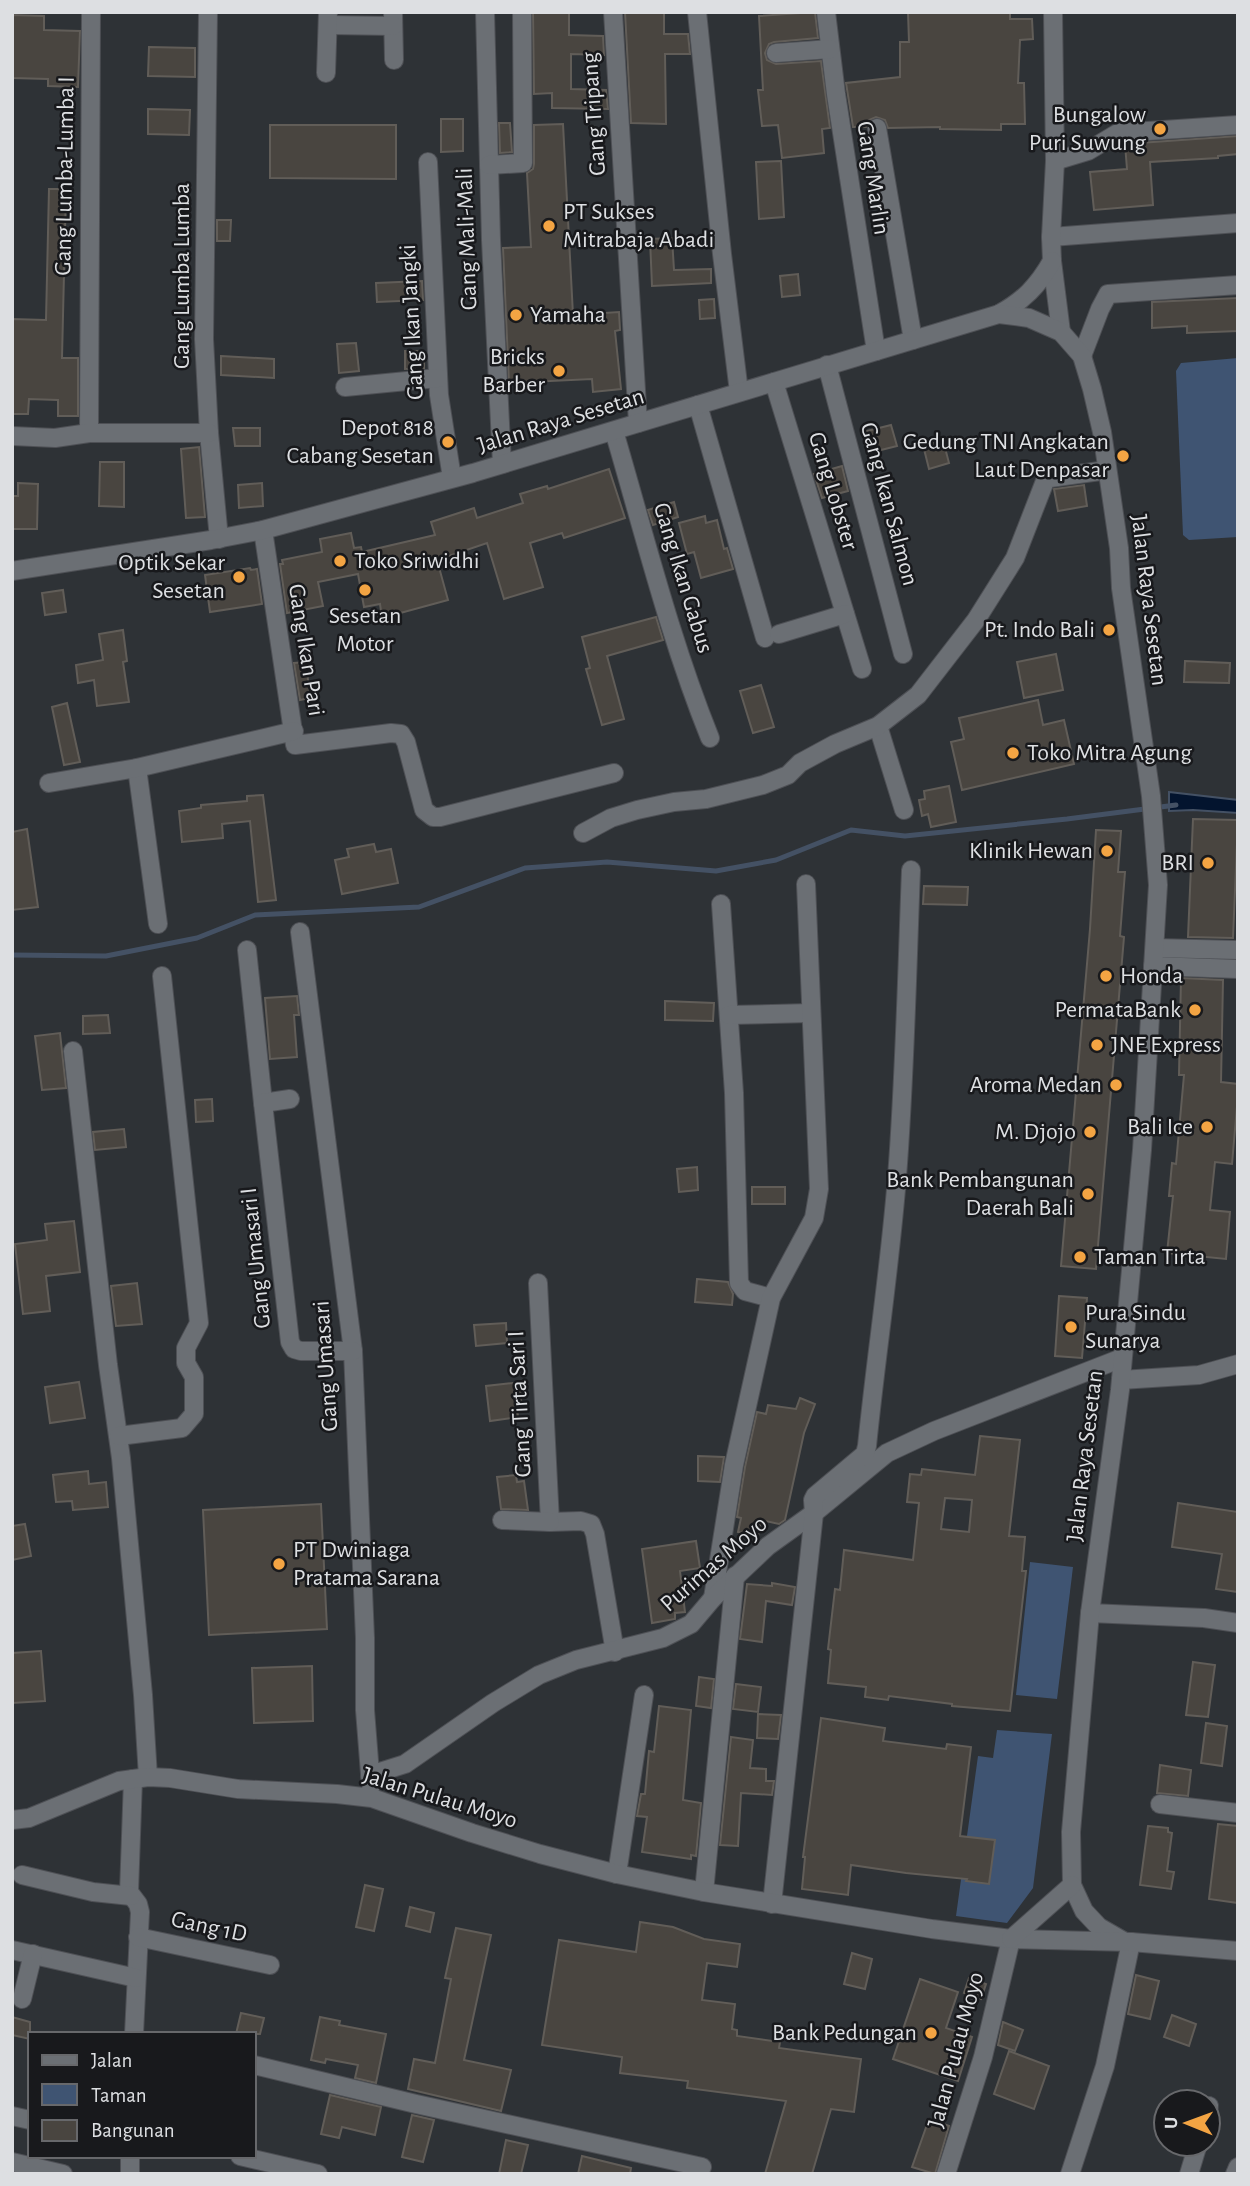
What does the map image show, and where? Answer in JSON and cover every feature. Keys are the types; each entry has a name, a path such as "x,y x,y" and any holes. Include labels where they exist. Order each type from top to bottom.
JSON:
{"street":[{"name":"Gang Lumba-Lumba I","path":"89,433 91,12"},
{"name":"Gang Lumba Lumba","path":"208,12 204,339 219,539"},
{"name":"Gang Mali-Mali","path":"485,12 502,464"},
{"path":"489,165 523,163 522,12"},
{"name":"Gang Tripang","path":"613,12 638,423"},
{"path":"697,12 720,240 739,391"},
{"name":"Gang Marlin","path":"827,12 830,49 876,351"},
{"path":"1053,12 1055,161 1051,237 1061,332"},
{"path":"326,73 327,19 393,19 394,60"},
{"path":"776,53 830,49"},
{"path":"1055,161 1088,151 1118,133 1238,125"},
{"path":"877,128 913,340"},
{"name":"Gang Ikan Jangki","path":"428,162 438,378 453,478"},
{"path":"1051,237 1238,223"},
{"path":"999,314 1026,297 1042,279 1052,261"},
{"path":"1082,356 1108,294 1238,285"},
{"name":"Jalan Raya Sesetan","path":"12,571 263,530 502,464 999,314 1029,318 1061,332 1082,356 1100,421 1119,548 1121,588 1151,796 1158,885 1142,1150 1121,1380 1090,1613 1071,1832 1072,1885 1084,1911 1099,1927 1128,1942"},
{"name":"Gang Ikan Salmon","path":"827,365 903,654"},
{"path":"345,387 438,378"},
{"name":"Gang Lobster","path":"774,382 862,669"},
{"path":"698,405 772,636 845,614"},
{"name":"Gang Ikan Gabus","path":"614,430 668,617 710,738"},
{"path":"12,436 55,438 89,433 209,433"},
{"path":"583,833 611,818 636,810 706,799 764,785 788,775 800,763 835,744 877,726 918,695 976,620 1016,558 1045,481 1107,470"},
{"name":"Gang Ikan Pari","path":"263,530 295,745 401,734 406,742 424,810 433,817 517,799 614,773"},
{"path":"877,726 904,810"},
{"path":"50,783 138,768 294,731"},
{"path":"138,768 158,924"},
{"path":"772,1904 814,1513 813,1500 864,1454 867,1446 897,1180 911,870"},
{"path":"713,1598 734,1465 771,1298 803,1242 814,1217 819,1189 806,884"},
{"path":"721,904 734,1093 739,1283 745,1291 771,1298"},
{"name":"Gang Umasari","path":"300,932 352,1351 365,1710 372,1798"},
{"name":"Gang Umasari I","path":"247,950 290,1342 294,1349 301,1351 352,1351"},
{"path":"1154,957 1238,950"},
{"path":"1154,957 1238,969"},
{"path":"118,1436 182,1429 194,1414 194,1377 186,1363 186,1349 199,1323 162,976"},
{"path":"729,1015 811,1013"},
{"path":"73,1052 118,1436 143,1695 129,1889 139,1909 134,2032"},
{"path":"263,1103 290,1099"},
{"name":"Gang Tirta Sari I","path":"538,1283 550,1522"},
{"name":"Purimas Moyo","path":"370,1775 405,1764 538,1675 576,1660 615,1652 676,1633 691,1624 713,1598 768,1546 814,1513 887,1453 934,1431 1122,1359"},
{"path":"1121,1380 1199,1375 1238,1364"},
{"path":"502,1520 581,1521 591,1524 615,1652"},
{"path":"704,1892 735,1576"},
{"path":"1090,1613 1204,1618 1238,1623"},
{"path":"617,1874 644,1695"},
{"name":"Jalan Pulau Moyo","path":"12,1821 29,1818 119,1781 136,1788 170,1778 238,1789 337,1794 372,1798 527,1850 617,1874 772,1904 1011,1939 1128,1942 1238,1951"},
{"path":"1160,1804 1238,1813"},
{"path":"22,1875 93,1892 131,1896"},
{"path":"1011,1939 1072,1885"},
{"name":"Gang 1D","path":"138,1937 270,1965"},
{"name":"Jalan Pulau Moyo","path":"946,2174 983,2057 1011,1939"},
{"path":"1070,2174 1105,2066 1128,1942"},
{"path":"12,1950 136,1978"},
{"path":"22,1999 33,1954"},
{"path":"256,2065 702,2167"},
{"path":"249,2158 318,2174"},
{"path":"12,2162 63,2174"},
{"path":"1235,2174 1238,2167"}],"green space":[{"path":"1238,358 1238,537 1189,540 1183,535 1176,371 1181,363"},
{"path":"1030,1562 1073,1567 1057,1699 1016,1695"},
{"path":"997,1730 1052,1734 1033,1888 1007,1923 956,1916 978,1756 993,1758"}],"shaded area":[{"path":"1169,792 1238,800 1238,813 1169,811"}],"building":[{"path":"533,12 569,12 569,35 603,36 604,55 571,54 571,89 606,90 608,109 552,108 552,93 534,94"},
{"path":"625,12 664,12 664,34 688,34 690,54 665,54 666,124 631,123"},
{"path":"815,12 818,38 774,42 769,44 765,53 767,60 776,64 821,61 830,128 822,129 824,153 782,158 778,125 762,126 758,90 763,90 759,16"},
{"path":"908,12 1010,12 1010,19 1032,19 1033,39 1020,40 1018,83 1024,83 1025,124 1001,124 1001,130 888,128 885,120 876,117 869,120 866,127 853,127 846,83 900,77 900,42 909,42"},
{"path":"12,15 44,16 44,30 80,31 78,87 48,86 48,79 12,78"},
{"path":"149,47 195,48 195,77 148,76"},
{"path":"148,109 190,110 189,135 148,134"},
{"path":"441,119 463,119 463,151 441,152"},
{"path":"499,123 510,123 512,152 500,153"},
{"path":"563,124 573,315 619,312 620,330 615,331 621,389 593,392 592,379 509,383 503,248 531,247 527,173 533,169 534,164 534,125"},
{"path":"270,125 396,125 396,179 270,178"},
{"path":"1238,136 1238,154 1218,158 1150,162 1153,205 1094,210 1090,172 1127,169 1125,144"},
{"path":"781,161 784,217 759,219 756,162"},
{"path":"49,189 66,189 62,358 78,358 78,416 58,416 58,400 29,399 28,414 12,414 12,319 46,320"},
{"path":"217,220 231,220 230,241 217,241"},
{"path":"672,238 674,270 711,269 711,283 652,286 650,239"},
{"path":"798,274 800,295 782,297 780,276"},
{"path":"422,281 423,300 377,302 376,283"},
{"path":"1238,298 1238,331 1187,333 1187,326 1152,328 1152,302"},
{"path":"714,299 715,318 700,319 699,300"},
{"path":"356,343 359,371 339,373 337,344"},
{"path":"405,351 424,351 424,368 405,369"},
{"path":"221,356 274,359 274,378 221,375"},
{"path":"891,425 897,446 869,453 863,432"},
{"path":"233,428 260,428 260,446 235,446"},
{"path":"943,440 949,463 929,469 923,445"},
{"path":"199,447 205,517 186,518 181,449"},
{"path":"100,462 124,462 124,507 99,506"},
{"path":"842,466 848,491 822,498 814,474"},
{"path":"609,469 625,518 564,538 562,533 530,543 543,587 504,599 487,543 437,560 448,600 382,618 380,604 364,607 358,574 318,582 323,606 287,613 280,564 283,564 282,560 322,552 320,539 351,533 354,548 361,547 362,552 435,535 431,522 474,508 477,518 523,503 520,494 547,486 548,489"},
{"path":"18,483 38,484 37,529 12,529 12,496 18,496"},
{"path":"262,483 263,506 239,508 238,485"},
{"path":"1084,485 1087,506 1058,511 1054,489"},
{"path":"674,502 678,517 653,525 648,510"},
{"path":"705,516 706,523 717,520 724,549 727,548 733,569 701,578 694,552 687,554 679,523"},
{"path":"257,569 262,604 210,612 205,575"},
{"path":"63,590 66,612 45,615 42,593"},
{"path":"656,617 663,640 607,656 624,719 602,725 586,669 590,668 582,637"},
{"path":"123,630 127,661 123,662 129,702 97,706 94,680 78,683 76,665 103,660 99,634"},
{"path":"1056,654 1063,690 1024,698 1017,662"},
{"path":"1185,661 1230,663 1229,683 1184,682"},
{"path":"306,662 310,698 300,700 294,663"},
{"path":"761,685 774,727 753,733 740,691"},
{"name":"Toko Mitra Agung","path":"1038,700 1043,725 1064,720 1074,764 962,790 951,742 964,739 959,718"},
{"path":"67,703 80,762 64,765 52,707"},
{"path":"949,786 956,822 931,827 928,814 922,816 919,800 925,799 924,791"},
{"path":"263,795 276,900 258,902 250,821 222,824 223,838 182,842 179,811 201,808 201,805 247,801 247,796"},
{"path":"1193,819 1238,820 1233,938 1188,937"},
{"path":"27,829 38,907 12,910 12,832"},
{"path":"1096,830 1121,831 1118,872 1125,872 1120,936 1124,937 1096,1269 1061,1266"},
{"path":"374,844 376,852 391,849 398,883 342,894 335,860 349,857 347,849"},
{"path":"924,886 968,887 967,905 923,904"},
{"path":"1181,978 1223,980 1221,1082 1238,1084 1238,1095 1232,1164 1215,1162 1210,1210 1230,1212 1226,1259 1167,1253 1173,1196 1169,1196 1172,1163 1176,1164 1184,1075 1179,1075"},
{"path":"297,996 299,1015 294,1015 297,1057 270,1059 265,998"},
{"path":"665,1001 714,1003 713,1021 665,1020"},
{"path":"108,1015 110,1033 83,1034 83,1016"},
{"path":"60,1033 66,1088 42,1090 35,1036"},
{"path":"212,1099 213,1121 196,1122 195,1100"},
{"path":"124,1129 126,1147 95,1150 93,1132"},
{"path":"697,1167 698,1190 679,1192 677,1169"},
{"path":"752,1187 785,1187 785,1204 752,1204"},
{"path":"74,1221 80,1272 46,1276 50,1311 23,1314 15,1244 47,1240 45,1224"},
{"path":"697,1279 728,1282 733,1294 732,1305 695,1302"},
{"path":"137,1283 142,1324 116,1326 111,1286"},
{"name":"Pura Sindu Sunarya","path":"1059,1296 1087,1298 1082,1358 1055,1356"},
{"path":"506,1323 507,1343 476,1346 474,1325"},
{"path":"79,1382 85,1418 50,1423 45,1387"},
{"path":"513,1383 515,1392 520,1391 522,1408 517,1408 518,1417 490,1421 486,1386"},
{"path":"800,1398 815,1404 804,1433 785,1520 779,1524 761,1520 758,1536 738,1532 741,1518 737,1517 757,1412 766,1414 768,1405 796,1409"},
{"path":"980,1436 1020,1440 1009,1536 1025,1537 1022,1571 1026,1571 1010,1711 952,1706 889,1696 888,1700 865,1697 866,1687 828,1683 831,1650 828,1649 835,1589 840,1590 844,1550 913,1560 919,1503 907,1502 910,1474 921,1475 922,1469 975,1475","holes":["945,1498 972,1500 969,1532 941,1529"]},
{"path":"698,1456 724,1457 720,1482 698,1481"},
{"path":"88,1471 89,1484 106,1482 108,1507 73,1510 72,1501 56,1502 53,1475"},
{"path":"516,1475 517,1482 524,1481 528,1510 501,1509 497,1477"},
{"path":"1178,1503 1238,1512 1238,1592 1216,1589 1222,1554 1172,1547"},
{"path":"321,1504 327,1629 209,1635 203,1510"},
{"path":"25,1524 31,1556 12,1560 12,1526"},
{"path":"696,1541 700,1568 680,1571 685,1612 675,1613 675,1619 652,1623 642,1549"},
{"path":"772,1583 795,1587 792,1605 766,1601 762,1642 740,1639 747,1584 772,1586"},
{"path":"41,1651 45,1701 12,1703 12,1653"},
{"path":"1193,1662 1215,1665 1208,1717 1186,1715"},
{"path":"312,1666 313,1721 254,1723 252,1668"},
{"path":"699,1677 714,1679 711,1708 696,1706"},
{"path":"736,1684 761,1687 758,1712 733,1709"},
{"path":"659,1706 691,1710 683,1800 701,1803 696,1856 691,1855 691,1859 642,1852 647,1817 637,1816 641,1794 645,1794 649,1751 654,1752"},
{"path":"758,1714 781,1715 778,1739 757,1738"},
{"path":"821,1718 885,1728 883,1741 946,1749 947,1744 971,1747 960,1836 995,1840 989,1884 851,1865 848,1895 802,1889 803,1857"},
{"path":"1206,1723 1227,1726 1222,1766 1201,1763"},
{"path":"731,1737 753,1740 750,1768 766,1769 766,1781 774,1781 772,1795 741,1793 738,1846 720,1845"},
{"path":"1160,1765 1191,1770 1188,1796 1157,1793"},
{"path":"1218,1824 1238,1826 1238,1903 1209,1899"},
{"path":"1148,1826 1168,1828 1168,1832 1172,1833 1167,1871 1174,1872 1171,1889 1140,1885"},
{"path":"365,1885 383,1889 374,1931 356,1927"},
{"path":"410,1907 434,1913 430,1932 406,1926"},
{"path":"640,1922 673,1927 704,1939 740,1944 737,1967 707,1963 702,2000 735,2004 732,2029 737,2030 737,2036 780,2042 779,2048 861,2059 854,2112 831,2109 812,2174 765,2174 786,2101 687,2088 688,2081 620,2073 622,2057 542,2045 559,1940 636,1952"},
{"path":"456,1928 491,1935 464,2060 511,2070 501,2111 408,2089 414,2059 435,2063 451,1979 445,1978"},
{"path":"852,1953 872,1959 865,1989 844,1984"},
{"path":"1136,1975 1159,1981 1150,2019 1128,2014"},
{"path":"969,1978 986,1984 981,1999 964,1993"},
{"name":"Bank Pedungan","path":"920,1979 958,1992 946,2028 972,2037 958,2081 893,2059"},
{"path":"241,2013 264,2018 260,2034 236,2032"},
{"path":"1172,2015 1196,2024 1189,2046 1164,2037"},
{"path":"12,2017 30,2022 28,2039 12,2035"},
{"path":"320,2017 340,2021 339,2025 386,2034 376,2083 355,2078 358,2065 326,2059 325,2063 311,2060"},
{"path":"1003,2022 1023,2030 1015,2051 998,2045"},
{"path":"1009,2051 1049,2066 1034,2109 994,2094"},
{"path":"330,2095 381,2107 375,2135 342,2127 339,2138 321,2134"},
{"path":"412,2115 434,2120 423,2162 402,2157"},
{"path":"929,2119 949,2126 935,2174 912,2167"},
{"path":"506,2140 528,2145 521,2174 499,2174"},
{"path":"582,2156 631,2168 630,2174 578,2174"}],"waterway":[{"path":"12,955 106,956 197,938 255,915 419,907 525,868 607,862 716,871 776,860 851,830 905,836 1176,805"}],"place":[{"name":"Bungalow Puri Suwung","path":"1160,129"},
{"name":"PT Sukses Mitrabaja Abadi","path":"549,226"},
{"name":"Yamaha","path":"516,315"},
{"name":"Bricks Barber","path":"559,371"},
{"name":"Depot 818 Cabang Sesetan","path":"448,442"},
{"name":"Gedung TNI Angkatan Laut Denpasar","path":"1123,456"},
{"name":"Toko Sriwidhi","path":"340,561"},
{"name":"Optik Sekar Sesetan","path":"239,577"},
{"name":"Sesetan Motor","path":"365,590"},
{"name":"Pt. Indo Bali","path":"1109,630"},
{"name":"Toko Mitra Agung","path":"1013,753"},
{"name":"Klinik Hewan","path":"1107,851"},
{"name":"BRI","path":"1208,863"},
{"name":"Honda","path":"1106,976"},
{"name":"PermataBank","path":"1195,1010"},
{"name":"JNE Express","path":"1097,1045"},
{"name":"Aroma Medan","path":"1116,1085"},
{"name":"Bali Ice","path":"1207,1127"},
{"name":"M. Djojo","path":"1090,1132"},
{"name":"Bank Pembangunan Daerah Bali","path":"1088,1194"},
{"name":"Taman Tirta","path":"1080,1257"},
{"name":"Pura Sindu Sunarya","path":"1071,1327"},
{"name":"PT Dwiniaga Pratama Sarana","path":"279,1564"},
{"name":"Bank Pedungan","path":"931,2033"}]}
